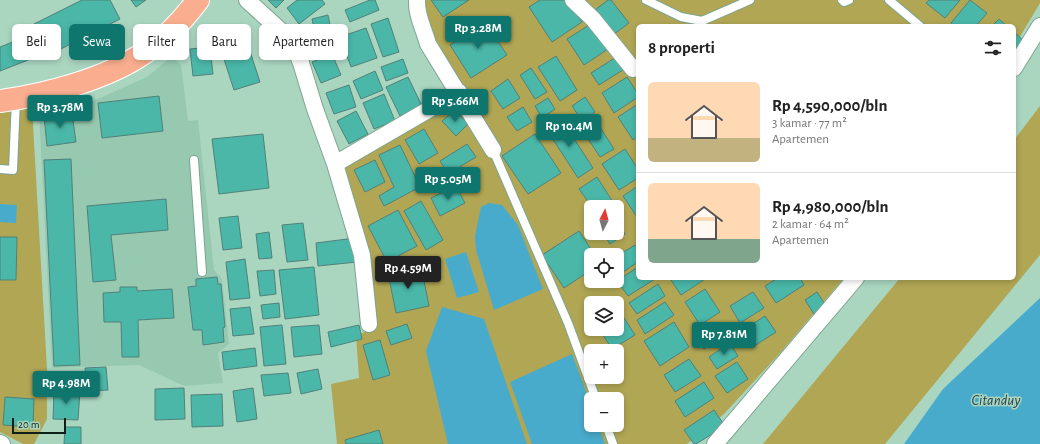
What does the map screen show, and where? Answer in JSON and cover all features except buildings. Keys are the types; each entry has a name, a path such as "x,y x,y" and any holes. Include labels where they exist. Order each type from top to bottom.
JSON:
{"highway":[{"path":"8,100 82,83 144,54 183,21 198,0"}],"street":[{"path":"247,0 294,45 301,63 315,109 335,164 362,255 369,324"},
{"path":"417,0 416,11 423,26 428,44 493,150"},
{"path":"573,0 593,19 632,69"},
{"path":"1016,65 1040,26"},
{"path":"335,164 458,92"},
{"path":"715,444 854,280"}],"lane":[{"path":"646,0 681,17 702,22 750,0"},
{"path":"842,0 844,2 849,0"},
{"path":"890,0 918,24"},
{"path":"0,169 13,170 8,100"},
{"path":"493,150 568,323 593,392"},
{"path":"194,160 202,272"},
{"path":"609,432 613,444"}],"shaded area":[{"path":"424,0 1040,0 1040,3 1016,44 1016,24 636,24 636,280 842,280 781,352 724,414 687,444 337,444 331,384 359,378 356,336 375,327 344,168 469,96 447,63 433,37 425,12"},
{"path":"167,60 176,60 181,65 188,121 198,120 214,270 222,279 229,344 218,353 223,383 184,386 139,365 52,368 39,111 77,106 91,102 147,77"},
{"path":"1040,106 1040,255 885,444 763,444 898,280 1016,280 1016,137"},
{"path":"32,107 47,369 47,419 34,444 23,444 0,432 0,111"}],"water":[{"path":"489,203 502,205 518,225 543,289 494,310 476,250 475,236 481,207"},
{"path":"0,204 17,205 16,223 0,222"},
{"path":"466,252 479,292 457,298 445,259"},
{"name":"Citanduy","path":"1040,298 1040,444 904,444 943,389"},
{"path":"442,307 484,319 527,444 448,444 426,351"},
{"path":"572,354 586,392 584,392 584,432 601,432 605,444 532,444 510,382"}]}
